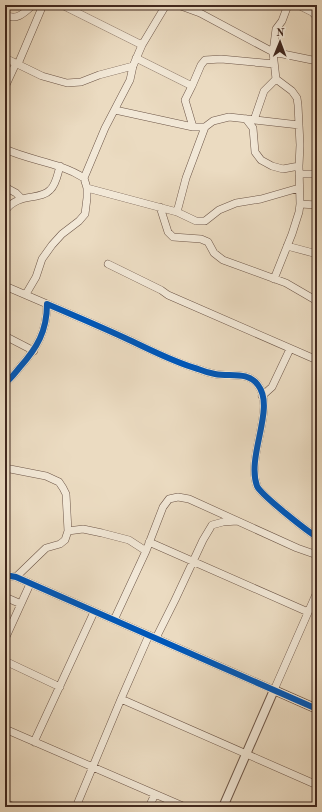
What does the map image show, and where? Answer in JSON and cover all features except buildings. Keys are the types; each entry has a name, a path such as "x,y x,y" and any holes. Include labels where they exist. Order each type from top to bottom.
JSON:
{"street":[{"path":"5,15 10,18 18,17 33,5"},
{"path":"5,87 17,64 43,5"},
{"path":"62,5 142,45"},
{"path":"26,294 36,277 42,258 62,234 79,221 85,214 87,204 87,188 84,178 105,128 130,80 133,66 142,45 166,5"},
{"path":"178,5 200,13 273,52 317,61"},
{"path":"274,279 296,222 300,204 300,145 297,98 292,91 276,79 273,52 276,29 282,21 288,5"},
{"path":"298,5 315,13"},
{"path":"5,58 42,76 67,83 81,82 99,75 133,66"},
{"path":"136,58 192,86"},
{"path":"193,127 185,100 201,65 205,60 221,59 274,64"},
{"path":"254,120 264,91 276,79"},
{"path":"115,110 193,127 205,127"},
{"path":"177,212 186,178 205,127 213,121 229,117 299,125"},
{"path":"246,119 253,128 255,152 261,160 282,169 299,170 317,174"},
{"path":"5,149 22,157 60,166 73,171 84,178"},
{"path":"5,211 21,198 44,194 52,189 60,166"},
{"path":"5,187 16,193 21,198"},
{"path":"87,188 177,212 196,221 205,221 219,210 236,203 261,199 299,188"},
{"path":"300,204 317,205"},
{"path":"160,207 168,232 172,237 202,239 208,242 214,253 222,260 286,283 317,300"},
{"path":"287,246 317,254"},
{"path":"108,264 168,295 317,360"},
{"path":"5,286 189,367 215,374 250,377 258,385 262,396 264,411 257,442 254,471 258,487 267,497 317,537"},
{"path":"5,383 34,351 45,328 47,304"},
{"path":"5,336 34,351"},
{"path":"262,396 272,387 290,349"},
{"path":"5,468 46,476 58,482 66,494 68,531 62,543 46,548 16,577"},
{"path":"114,620 146,551 163,507 169,499 178,497 189,499 297,548 317,555"},
{"path":"76,807 121,699 152,637 175,600 203,540 212,525 223,522 238,521"},
{"path":"68,531 82,529 102,533 129,540 146,551"},
{"path":"149,542 308,612"},
{"path":"5,575 16,577 317,709"},
{"path":"5,638 30,584"},
{"path":"222,807 317,592"},
{"path":"5,597 21,604"},
{"path":"34,742 94,612"},
{"path":"5,661 60,687"},
{"path":"121,699 317,785"},
{"path":"5,729 185,807"},
{"path":"149,807 155,794"},
{"path":"5,803 14,807"}],"cycle path":[{"path":"5,383 15,374 36,346 43,331 47,314 47,304 106,329 179,363 213,374 238,375 249,378 258,385 263,395 264,406 255,461 257,486 260,491 275,505 317,537"},
{"path":"5,575 16,577 317,709"}]}
